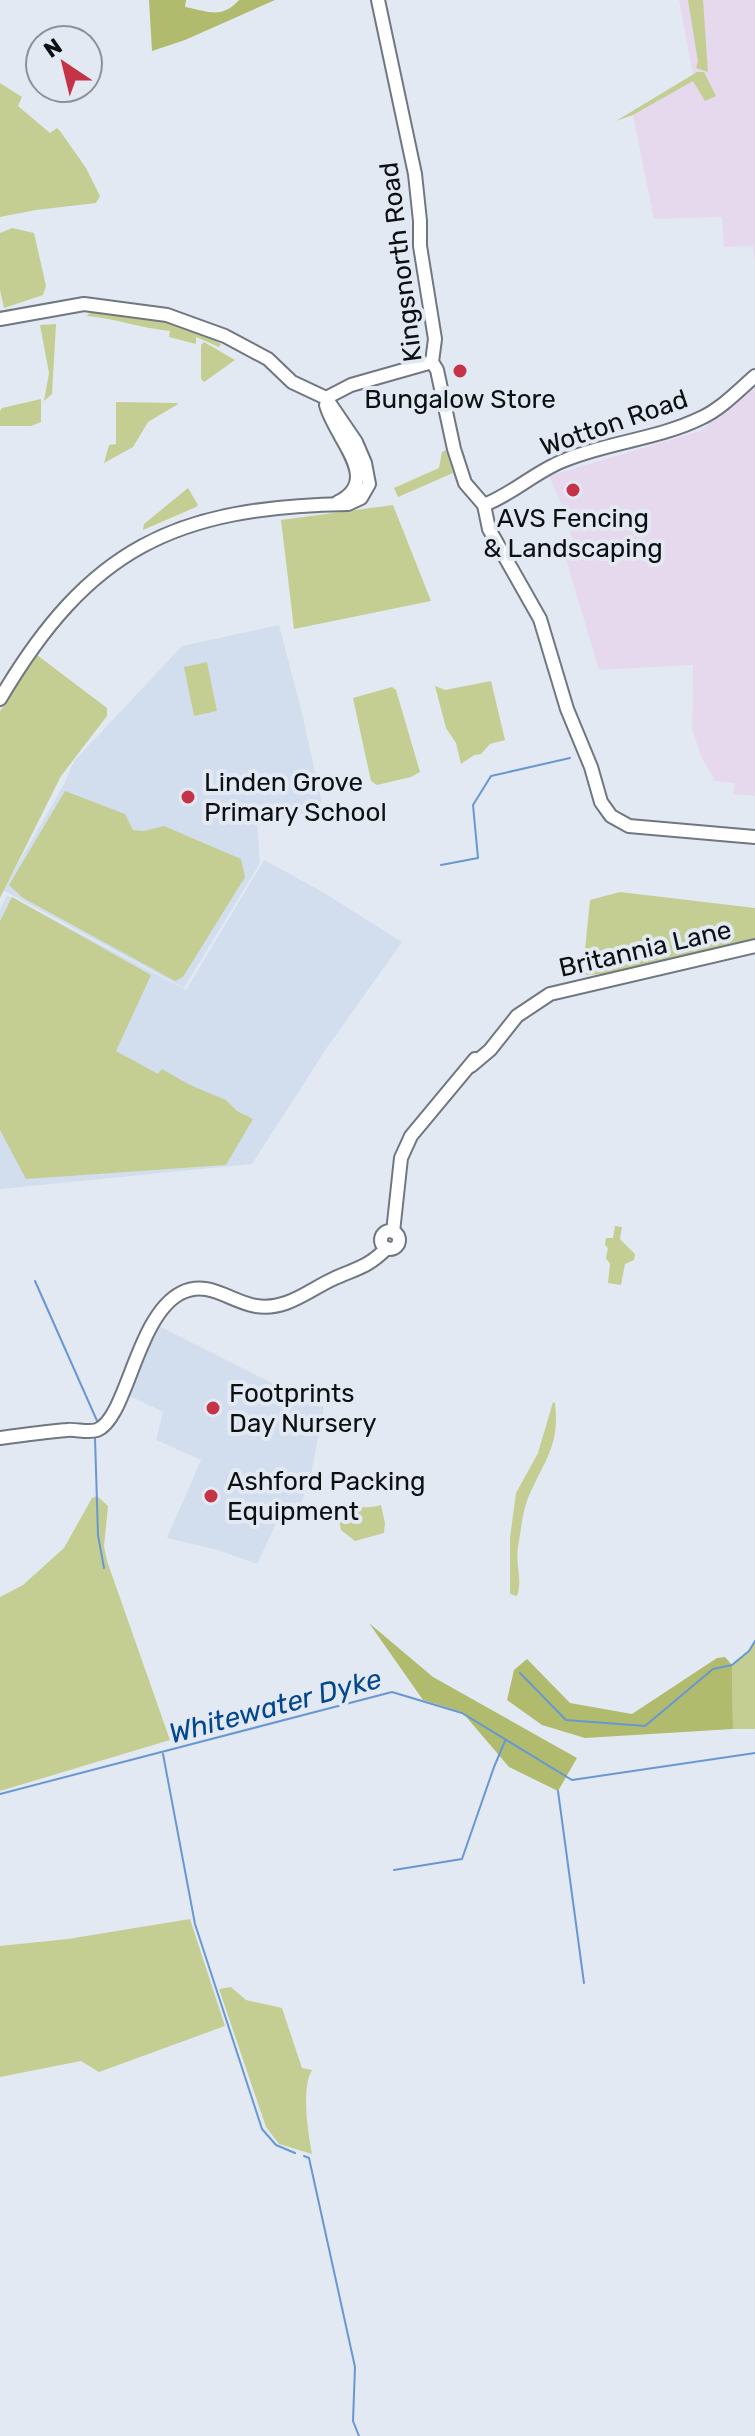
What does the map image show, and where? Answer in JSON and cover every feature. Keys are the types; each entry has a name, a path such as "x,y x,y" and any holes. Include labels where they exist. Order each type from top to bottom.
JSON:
{"street":[{"name":"Kingsnorth Road","path":"378,0 415,174 423,273 435,339 432,362 437,370 462,474 471,492 484,505 489,529 540,619 597,793 607,811 629,826 755,837"},
{"path":"0,319 84,304 167,315 225,336 268,359 292,382 326,398 356,442 369,477 366,493 348,504 230,514 173,530 128,553 82,590 57,616 35,643 0,699"},
{"path":"326,398 351,385 432,362"},
{"name":"Wotton Road","path":"484,505 541,470 565,460 703,418 755,376"},
{"name":"Britannia Lane","path":"0,1438 70,1430 96,1431 113,1414 151,1324 178,1295 205,1288 257,1306 279,1305 363,1268 387,1248 394,1248 399,1242 393,1232 398,1174 407,1144 417,1126 528,1007 562,990 755,946"}],"shaded area":[{"path":"679,0 755,0 755,261 753,246 724,247 722,217 654,219 633,115 694,80"},
{"path":"755,388 755,796 733,794 735,783 715,781 701,756 692,728 693,665 599,670 566,559 577,554 549,476 700,431"},
{"name":"Linden Grove Primary School","path":"279,625 323,809 257,823 260,863 184,988 3,890 74,761 182,646"},
{"path":"264,860 321,891 402,942 326,1049 252,1164 0,1189 0,909 7,895 186,990"},
{"path":"155,1324 270,1382 315,1399 324,1407 310,1479 297,1514 284,1507 257,1564 218,1550 167,1538 201,1460 156,1440 163,1412 126,1394"}],"green space":[{"path":"149,0 186,0 185,7 220,12 239,0 275,0 185,40 152,51"},
{"path":"688,0 703,0 708,72 696,68 698,62"},
{"path":"697,72 704,72 716,96 705,101 693,81 633,115 616,121"},
{"path":"0,83 22,97 18,106 50,133 57,128 60,131 86,168 100,196 96,203 0,217"},
{"path":"12,228 34,233 46,286 43,295 4,308 0,290 0,233"},
{"path":"95,310 176,324 221,344 219,347 196,337 196,344 169,337 170,331 86,316"},
{"path":"56,324 52,394 44,401 49,373 40,325"},
{"path":"204,342 235,360 204,382 201,379 201,345"},
{"path":"41,399 41,422 31,426 0,426 2,408"},
{"path":"116,402 178,404 148,422 133,447 104,463 109,445 116,444"},
{"path":"446,450 453,473 398,497 394,488 439,468 442,452"},
{"path":"188,488 198,505 196,507 143,530 144,524"},
{"path":"393,505 431,601 294,629 281,520"},
{"path":"37,655 107,708 107,716 61,776 0,898 0,711"},
{"path":"207,662 217,711 194,716 184,667"},
{"path":"491,681 505,740 490,744 481,754 461,764 456,743 446,728 435,686 445,690"},
{"path":"392,687 396,690 420,772 377,785 371,781 353,698"},
{"path":"65,791 125,814 133,830 164,826 241,859 245,877 183,977 175,981 23,898 9,885"},
{"path":"620,892 755,908 755,939 608,974 585,975 590,961 584,959 590,900"},
{"path":"12,897 151,975 116,1051 158,1074 162,1069 226,1100 237,1111 253,1119 226,1165 26,1179 0,1130 0,921"},
{"path":"615,1226 622,1227 620,1239 635,1254 634,1260 625,1264 621,1285 608,1283 610,1264 605,1245 606,1238 613,1238"},
{"path":"553,1402 556,1418 553,1442 523,1516 517,1553 517,1596 510,1594 510,1538 516,1493 538,1453"},
{"path":"97,1496 108,1506 104,1546 107,1561 170,1740 0,1791 0,1597 23,1585 64,1548 92,1498"},
{"path":"381,1505 384,1533 355,1541 341,1530 337,1511"},
{"path":"369,1623 433,1677 577,1758 558,1791 509,1767 462,1712 423,1700"},
{"path":"755,1641 755,1729 733,1729 732,1665 749,1651"},
{"path":"725,1657 732,1665 733,1729 585,1738 542,1725 507,1700 514,1670 527,1659 570,1703 632,1714 717,1658"},
{"path":"190,1919 225,2026 99,2072 81,2061 0,2077 0,1946 68,1939"},
{"path":"231,1987 246,2000 282,2008 302,2068 312,2070 306,2099 312,2154 279,2144 266,2127 219,1989"}],"waterway":[{"path":"441,865 478,858 473,805 491,776 570,758"},
{"path":"35,1281 98,1423"},
{"path":"95,1438 98,1535 104,1568"},
{"path":"520,1673 566,1720 645,1726 713,1669 732,1665 749,1651 755,1641"},
{"name":"Whitewater Dyke","path":"0,1794 392,1692 462,1713 572,1780 755,1753"},
{"path":"394,1870 462,1859 505,1741"},
{"name":"Whitewater Dyke","path":"163,1754 195,1924 262,2129 276,2145 295,2153"},
{"path":"558,1791 584,1983"},
{"name":"Whitewater Dyke","path":"304,2156 309,2158 355,2367 353,2421 359,2436"}],"place":[{"name":"Bungalow Store","path":"460,371"},
{"name":"AVS Fencing & Landscaping","path":"573,490"},
{"name":"Linden Grove Primary School","path":"188,797"},
{"name":"Footprints Day Nursery","path":"213,1408"},
{"name":"Ashford Packing Equipment","path":"211,1496"}]}
